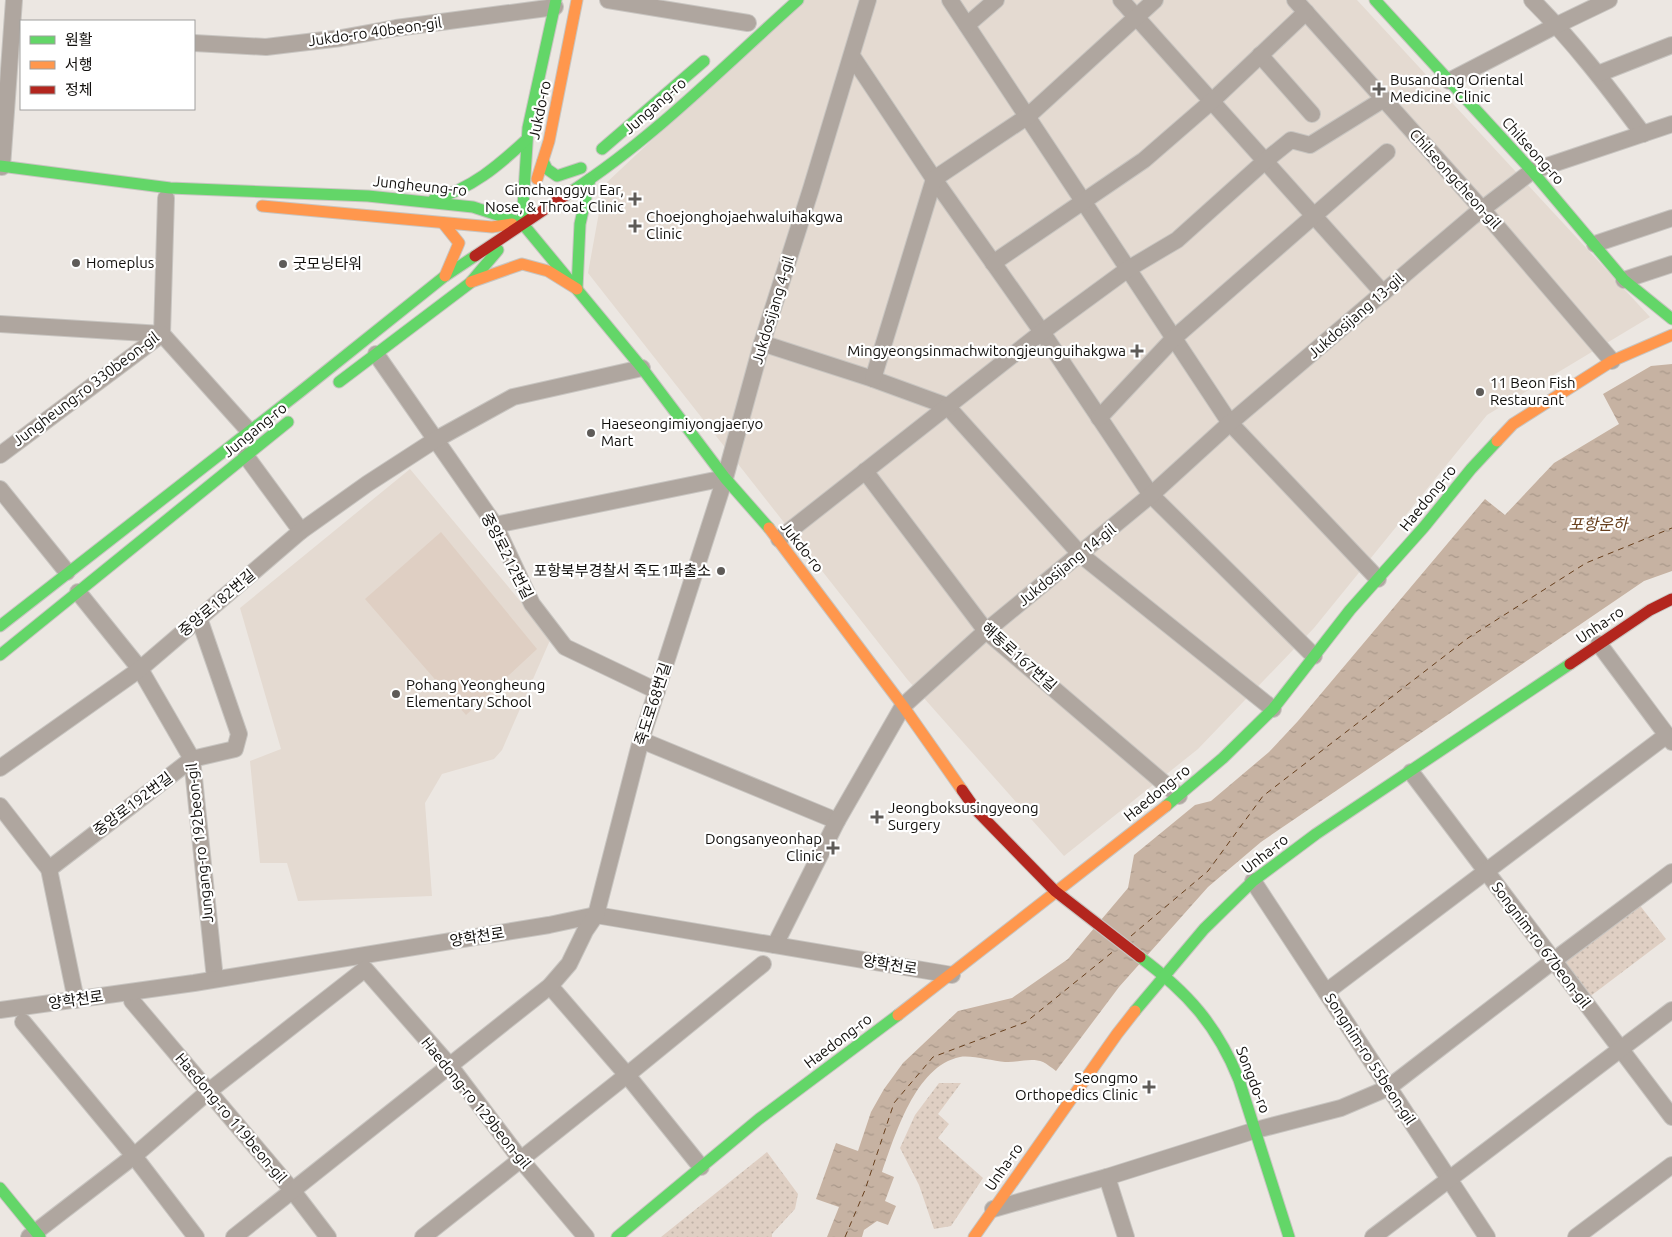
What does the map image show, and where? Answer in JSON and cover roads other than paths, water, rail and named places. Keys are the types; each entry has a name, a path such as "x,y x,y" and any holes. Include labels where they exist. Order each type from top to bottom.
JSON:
{"main road":[{"name":"Jukdo-ro","path":"522,223 549,141 577,0"},
{"name":"Jungang-ro","path":"0,626 300,392 445,276 590,179 661,123 798,0"},
{"name":"Chilseong-ro","path":"1375,0 1532,171 1624,280 1672,319"},
{"name":"Jukdo-ro","path":"556,3 526,140 522,223 642,368 725,478 779,540 903,706 976,810 1055,891"},
{"name":"Jungang-ro","path":"331,388 470,283 522,223 588,162 710,57"},
{"path":"423,201 451,195 476,183 526,140"},
{"path":"543,161 547,169 557,176 588,162"},
{"name":"Jungheung-ro","path":"1,166 170,188 368,196 423,201 473,207 522,223"},
{"path":"470,283 522,264 548,271 578,289 580,224 590,179"},
{"path":"109,192 196,200"},
{"path":"255,206 492,227 522,223"},
{"path":"443,223 459,243 445,276"},
{"name":"Haedong-ro","path":"617,1237 759,1119 952,975 1055,891 1179,796 1223,758 1273,709 1350,610 1424,528 1471,469 1513,424 1612,361 1672,335"},
{"name":"Jungang-ro","path":"0,655 295,416"},
{"name":"Unha-ro","path":"974,1237 1117,1034 1204,929 1253,881 1316,834 1650,610 1672,599"},
{"name":"Songdo-ro","path":"1055,891 1164,975 1197,1008 1221,1042 1240,1080 1289,1237"},
{"path":"0,1188 35,1235"}],"street":[{"path":"1,166 14,0"},
{"path":"608,0 746,24"},
{"name":"Jukdosijang 4-gil","path":"725,478 762,343 868,0"},
{"path":"950,0 1085,201 1230,423 1378,579"},
{"path":"967,25 996,0"},
{"path":"1121,0 1383,293"},
{"path":"873,379 934,179 1028,116 1155,0"},
{"path":"1532,0 1598,74 1643,134"},
{"path":"1450,81 1556,25 1610,0"},
{"name":"Jukdo-ro 40beon-gil","path":"195,43 266,47 342,38 556,3"},
{"path":"994,263 1144,160 1212,101 1260,55 1301,6"},
{"name":"Chilseongcheon-gil","path":"1301,6 1482,209 1612,361"},
{"path":"1598,74 1672,45"},
{"path":"1260,55 1312,114"},
{"path":"852,56 934,179 1042,332 1151,495 1314,656"},
{"path":"779,540 1042,332 1128,269 1177,240 1291,140 1310,145 1384,99"},
{"name":"Jukdosijang 13-gil","path":"1230,423 1482,209 1532,171 1672,124"},
{"path":"1099,418 1174,338 1387,152"},
{"name":"Jungheung-ro 330beon-gil","path":"0,455 162,334 166,198"},
{"path":"1595,244 1672,218"},
{"path":"1624,280 1672,264"},
{"path":"0,324 162,334 249,431"},
{"path":"762,343 873,379 947,406 1081,554 1273,709"},
{"name":"중앙로212번길","path":"376,354 495,525 532,604 564,647 657,691"},
{"name":"중앙로182번길","path":"0,768 140,669 301,531 367,484 435,440 513,397 642,368"},
{"name":"Jukdosijang 14-gil","path":"776,945 837,821 903,706 986,631 1151,495 1230,423"},
{"path":"246,456 301,531"},
{"name":"해동로167번길","path":"865,472 986,631 1179,796"},
{"path":"495,525 725,478"},
{"name":"죽도로68번길","path":"234,1237 550,986 569,964 596,915 641,740 725,478"},
{"path":"0,489 67,572"},
{"name":"Jungang-ro 192beon-gil","path":"78,592 140,669 192,759 215,979"},
{"name":"중앙로192번길","path":"49,869 192,759 235,749 239,734 199,618"},
{"path":"1326,992 1486,871 1670,738 1599,644"},
{"path":"641,740 837,821"},
{"name":"Songnim-ro 67beon-gil","path":"1411,772 1672,1118"},
{"path":"0,806 49,869 76,1000"},
{"path":"993,1209 1256,1130 1342,1108 1388,1088 1552,961 1672,872"},
{"name":"Songnim-ro 55beon-gil","path":"1253,881 1487,1237"},
{"name":"양학천로","path":"0,1010 215,979 549,925 596,915 952,975"},
{"path":"423,1237 763,964"},
{"name":"Haedong-ro 129beon-gil","path":"209,1092 365,969 450,1066 521,1160 586,1237"},
{"path":"550,986 627,1075 701,1167"},
{"name":"Haedong-ro 119beon-gil","path":"132,1001 292,1190 328,1237"},
{"path":"1372,1237 1672,1010"},
{"path":"23,1022 134,1156 196,1237"},
{"path":"35,1235 134,1156 209,1092"},
{"path":"1576,1237 1672,1165"},
{"path":"1106,1176 1126,1237"}],"water":[{"name":"포항운하","path":"1672,364 1672,571 1644,581 1261,842 1208,887 1119,987 1056,1071 1045,1063 1029,1060 1005,1062 976,1057 960,1057 944,1063 919,1088 909,1104 893,1140 882,1172 894,1177 885,1201 896,1206 888,1225 877,1221 864,1230 862,1237 827,1237 839,1207 816,1199 836,1143 858,1151 871,1112 884,1089 903,1063 958,1011 1012,998 1068,959 1128,888 1134,855 1195,805 1211,801 1269,752 1298,721 1485,499 1505,515 1554,463 1619,424 1603,394 1651,366"}],"place":[{"name":"Busandang Oriental Medicine Clinic","path":"1379,89"},
{"name":"Gimchanggyu Ear, Nose, & Throat Clinic","path":"635,199"},
{"name":"Choejonghojaehwaluihakgwa Clinic","path":"635,226"},
{"name":"Homeplus","path":"76,263"},
{"name":"굿모닝타워","path":"283,264"},
{"name":"Mingyeongsinmachwitongjeunguihakgwa","path":"1137,351"},
{"name":"11 Beon Fish Restaurant","path":"1480,392"},
{"name":"Haeseongimiyongjaeryo Mart","path":"591,433"},
{"name":"포항북부경찰서 죽도1파출소","path":"721,571"},
{"name":"Pohang Yeongheung Elementary School","path":"396,694"},
{"name":"Jeongboksusingyeong Surgery","path":"877,817"},
{"name":"Dongsanyeonhap Clinic","path":"833,848"},
{"name":"Seongmo Orthopedics Clinic","path":"1149,1087"}]}
